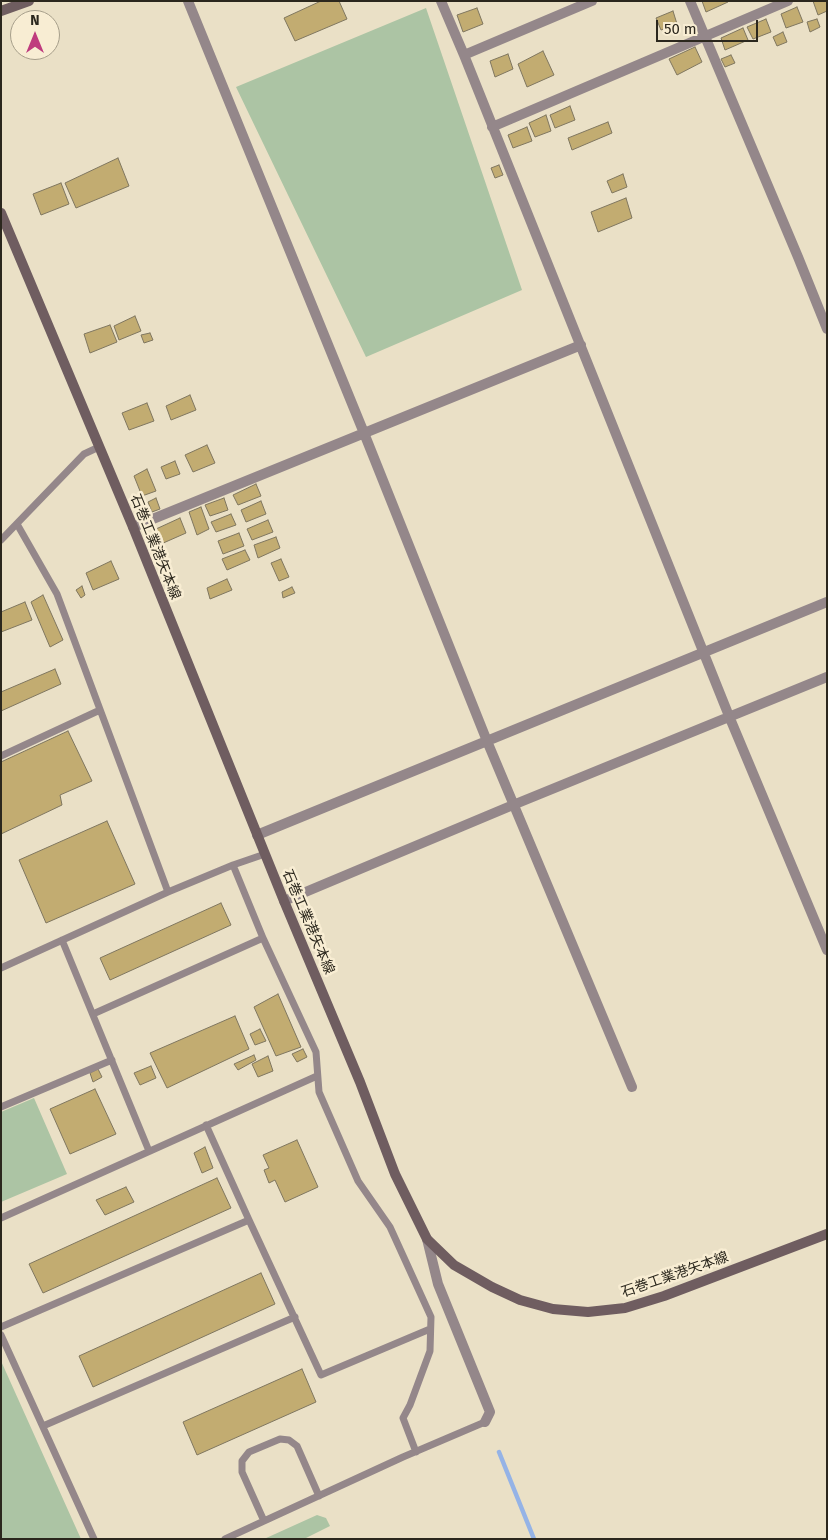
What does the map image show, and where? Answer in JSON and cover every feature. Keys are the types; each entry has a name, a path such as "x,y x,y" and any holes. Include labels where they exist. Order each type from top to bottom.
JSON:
{"main road":[{"path":"1,11 29,1"},
{"name":"石巻工業港矢本線","path":"1,214 99,447 360,1082 395,1174 427,1238 454,1265 492,1287 520,1300 553,1309 588,1312 626,1308 664,1296 827,1234"}],"street":[{"path":"188,1 487,741 632,1087"},
{"path":"441,1 729,716 827,950"},
{"path":"464,55 592,1"},
{"path":"690,1 827,329"},
{"path":"492,127 788,1"},
{"path":"132,527 581,345"},
{"path":"257,835 827,602"},
{"path":"284,901 513,804 827,677"},
{"path":"427,1238 438,1284 490,1412 485,1422"}],"lane":[{"path":"1,540 84,454 99,447"},
{"path":"17,524 57,594 168,892"},
{"path":"1,756 100,710"},
{"path":"2,967 168,892 265,854"},
{"path":"233,865 263,938 316,1052 319,1092 358,1181 390,1226 431,1317 430,1351 410,1405 403,1418 416,1452"},
{"path":"93,1014 263,938"},
{"path":"62,940 149,1151"},
{"path":"1,1107 112,1060"},
{"path":"1,1218 317,1076"},
{"path":"206,1125 321,1375 430,1329"},
{"path":"1,1327 249,1220"},
{"path":"43,1426 295,1317"},
{"path":"1,1335 94,1539"},
{"path":"225,1539 485,1422"},
{"path":"264,1521 242,1472 242,1460 249,1452 280,1438 289,1440 297,1446 319,1496"}],"green space":[{"path":"426,8 522,290 366,357 236,87"},
{"path":"34,1098 67,1174 1,1202 1,1112"},
{"path":"1,1361 81,1539 1,1539"},
{"path":"317,1515 326,1518 330,1526 304,1539 264,1539"}],"building":[{"path":"321,1 339,1 347,19 295,41 284,18"},
{"path":"702,1 728,1 728,2 706,12"},
{"path":"813,1 827,1 827,11 818,15"},
{"path":"797,7 803,22 786,28 781,14"},
{"path":"477,8 483,24 463,32 457,15"},
{"path":"673,11 677,24 661,30 656,18"},
{"path":"766,19 771,32 753,39 747,27"},
{"path":"817,19 820,27 810,32 807,22"},
{"path":"743,28 748,40 725,50 721,38"},
{"path":"783,32 787,42 777,46 773,37"},
{"path":"695,47 702,62 677,75 669,59"},
{"path":"543,51 554,75 527,87 518,64"},
{"path":"508,54 513,69 495,77 490,61"},
{"path":"731,55 735,63 725,67 721,59"},
{"path":"570,106 575,120 555,128 550,115"},
{"path":"546,115 551,131 535,137 529,123"},
{"path":"608,122 612,133 572,150 568,138"},
{"path":"527,127 532,141 513,148 508,135"},
{"path":"118,158 129,186 76,208 65,183"},
{"path":"499,165 503,175 495,178 491,168"},
{"path":"623,174 627,187 612,193 607,181"},
{"path":"61,183 69,204 41,215 33,194"},
{"path":"626,198 632,218 598,232 591,212"},
{"path":"135,316 141,331 119,340 114,326"},
{"path":"110,325 117,342 90,353 84,334"},
{"path":"150,333 153,340 144,343 141,335"},
{"path":"190,395 196,410 171,420 166,406"},
{"path":"147,403 154,421 129,430 122,413"},
{"path":"207,445 215,463 193,472 185,455"},
{"path":"175,461 180,474 166,479 161,467"},
{"path":"147,469 156,491 142,496 134,476"},
{"path":"256,484 261,496 238,505 233,495"},
{"path":"156,498 160,509 152,512 148,502"},
{"path":"224,498 228,510 210,516 205,505"},
{"path":"261,501 266,514 246,522 241,510"},
{"path":"201,507 209,529 197,535 189,512"},
{"path":"231,514 236,525 216,532 211,522"},
{"path":"180,518 186,533 161,544 156,529"},
{"path":"268,520 273,532 252,540 247,529"},
{"path":"239,533 244,546 223,554 218,541"},
{"path":"276,537 280,548 258,558 254,545"},
{"path":"245,550 250,560 227,570 222,559"},
{"path":"281,559 289,577 279,581 271,563"},
{"path":"111,561 119,579 93,590 86,573"},
{"path":"227,579 232,590 210,599 207,588"},
{"path":"82,586 85,595 81,598 76,590"},
{"path":"292,587 295,593 283,598 282,592"},
{"path":"43,595 63,640 50,647 31,602"},
{"path":"25,602 32,620 1,632 1,612"},
{"path":"55,669 61,684 1,711 1,692"},
{"path":"68,731 92,781 60,795 62,805 1,834 1,762"},
{"path":"107,821 135,884 46,923 19,860"},
{"path":"221,903 231,925 110,980 100,958"},
{"path":"278,994 301,1047 276,1056 254,1007"},
{"path":"235,1016 249,1049 167,1088 150,1053"},
{"path":"260,1029 266,1041 255,1045 250,1034"},
{"path":"303,1049 307,1057 297,1062 292,1054"},
{"path":"254,1055 256,1060 238,1070 234,1064"},
{"path":"268,1056 273,1071 258,1077 252,1064"},
{"path":"151,1066 156,1078 140,1085 134,1073"},
{"path":"98,1069 102,1077 93,1082 90,1073"},
{"path":"95,1089 116,1134 70,1154 50,1109"},
{"path":"297,1140 318,1187 285,1202 275,1180 269,1183 264,1170 269,1168 263,1155"},
{"path":"205,1147 213,1168 202,1173 194,1153"},
{"path":"217,1178 231,1208 43,1293 29,1264"},
{"path":"126,1187 134,1202 105,1215 96,1200"},
{"path":"261,1273 275,1304 93,1387 79,1356"},
{"path":"302,1369 316,1402 197,1455 183,1422"}],"waterway":[{"path":"499,1452 534,1539"}]}
